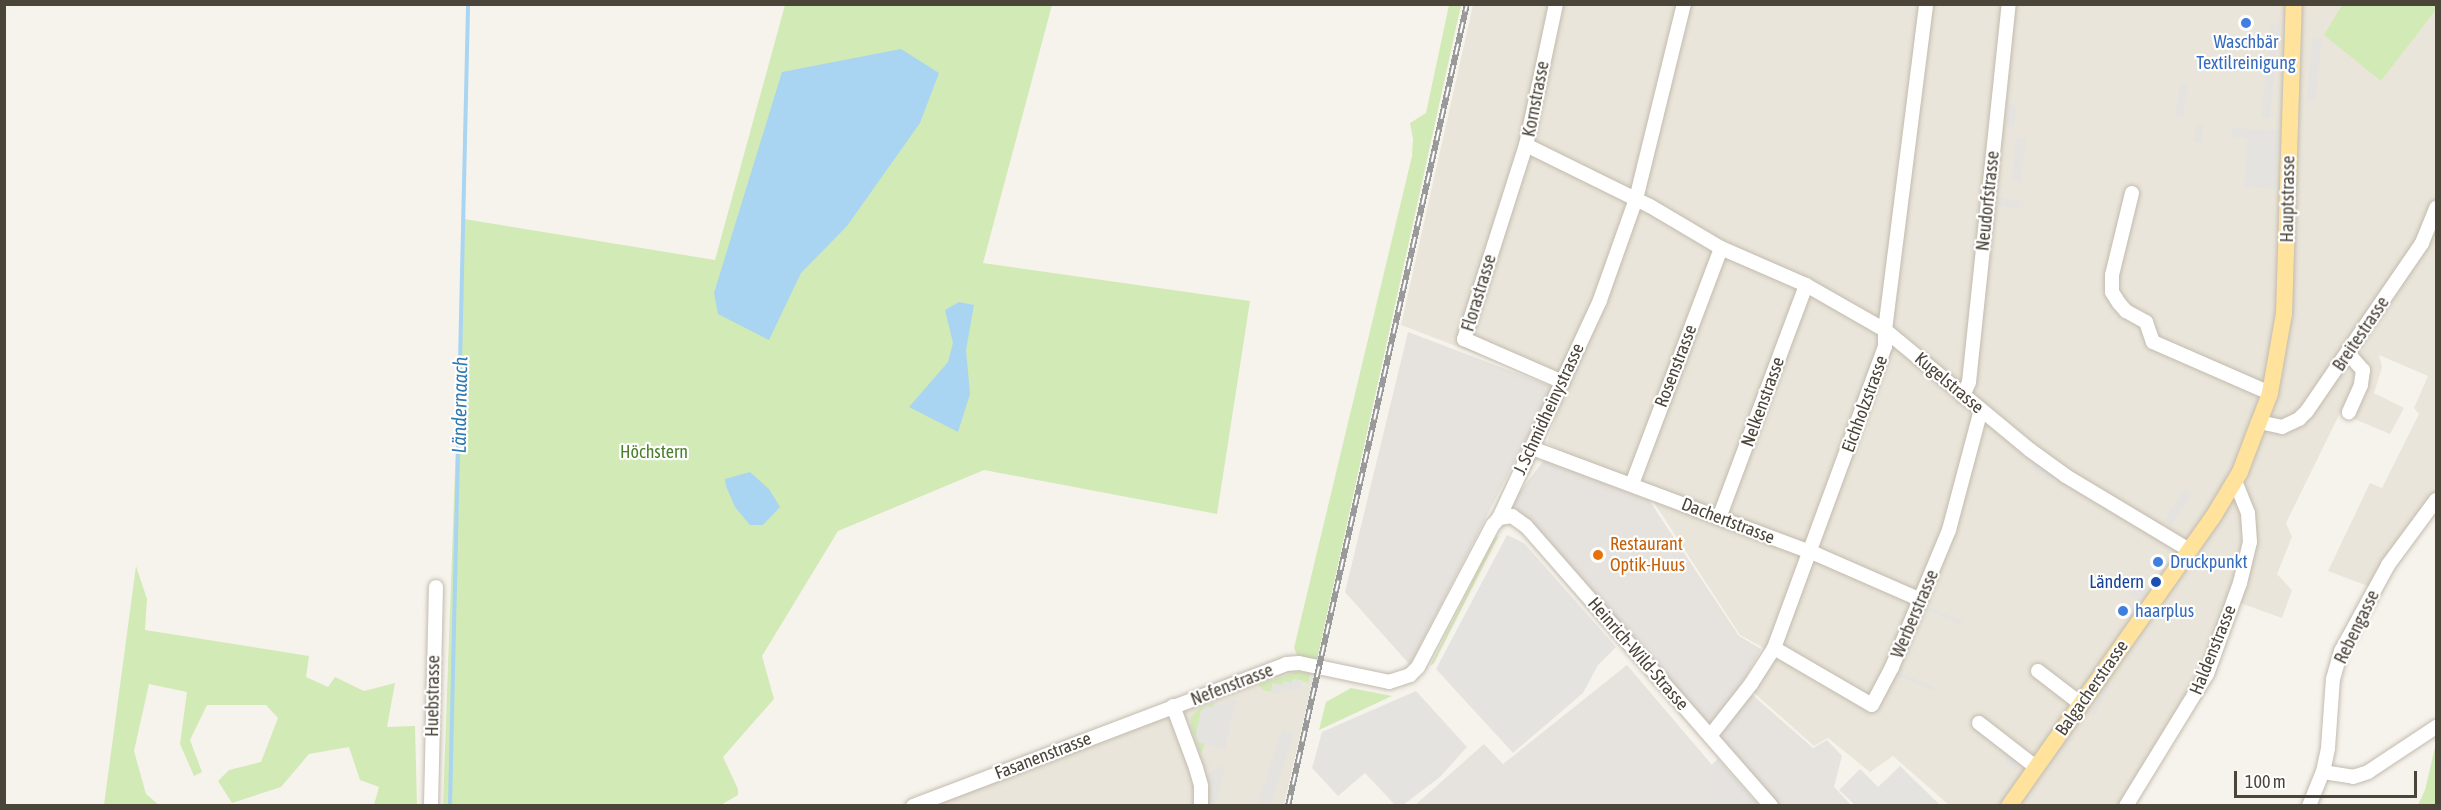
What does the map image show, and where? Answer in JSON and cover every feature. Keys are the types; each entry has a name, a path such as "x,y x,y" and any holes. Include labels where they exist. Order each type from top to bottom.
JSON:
{"main road":[{"name":"Hauptstrasse","path":"2189,550 2235,481 2270,393 2284,314 2294,4"},
{"name":"Balgacherstrasse","path":"2009,806 2189,550"}],"street":[{"name":"Kornstrasse","path":"1556,4 1526,145 1636,199"},
{"name":"J. Schmidheinystrasse","path":"1286,664 1299,663 1389,682 1410,675 1425,657 1492,525 1499,518 1504,502 1532,448 1600,300 1636,199 1684,4"},
{"name":"Eichholzstrasse","path":"1710,736 1751,684 1774,648 1873,385 1885,346 1885,330 1926,4"},
{"name":"Neudorfstrasse","path":"1963,396 1969,382 2009,4"},
{"name":"Florastrasse","path":"1526,145 1464,339 1563,382"},
{"path":"2132,193 2112,275 2112,292 2119,303 2126,311 2146,322 2153,342 2270,393"},
{"name":"Kugelstrasse","path":"1636,199 1721,248 1806,285 1885,330 1963,396 2066,476 2189,550"},
{"name":"Breitestrasse","path":"2259,423 2282,427 2299,418 2348,352 2422,243 2436,208"},
{"name":"Rosenstrasse","path":"1632,484 1721,248"},
{"name":"Nelkenstrasse","path":"1719,518 1806,285"},
{"path":"2348,352 2363,370 2361,385 2349,412"},
{"name":"Werberstrasse","path":"1774,648 1872,705 1892,667 1949,530 1981,410"},
{"name":"Dachertstrasse","path":"1532,448 1809,552 1921,600"},
{"name":"Haldenstrasse","path":"2126,806 2207,674 2240,583 2250,542 2247,513 2235,481"},
{"name":"Rebengasse","path":"2309,806 2323,772 2328,748 2333,679 2341,651 2388,565 2436,500"},
{"name":"Heinrich-Wild-Strasse","path":"1499,518 1512,516 1526,526 1771,806"},
{"name":"Huebstrasse","path":"431,806 436,587"},
{"name":"Nefenstrasse","path":"1201,806 1201,786 1196,768 1173,706 1286,664"},
{"path":"2038,672 2081,704"},
{"name":"Fasanenstrasse","path":"913,806 1173,706"},
{"path":"1979,723 2037,768"},
{"path":"2323,772 2353,777 2368,772 2436,727"}],"shaded area":[{"path":"1473,5 2342,5 2381,81 2436,10 2436,494 2373,588 2328,571 2370,483 2382,488 2419,414 2414,408 2428,376 2379,355 2382,367 2374,393 2404,408 2390,434 2340,413 2286,523 2292,537 2277,574 2292,590 2282,618 2229,599 2197,689 2121,805 1949,805 1893,756 1870,772 1828,738 1814,746 1744,684 1764,648 1740,635 1651,498 1547,443 1566,388 1401,325"},
{"path":"2271,24 2280,25 2270,118 2261,117"},
{"path":"2313,37 2322,38 2315,101 2306,100"},
{"path":"2180,82 2189,84 2183,117 2175,116"},
{"path":"2009,104 2017,105 2014,126 2006,125"},
{"path":"2196,125 2204,126 2202,143 2194,142"},
{"path":"2232,128 2278,130 2275,189 2244,187 2247,138 2232,137"},
{"path":"2016,138 2026,139 2021,182 2012,181"},
{"path":"1995,197 2022,202 2020,210 1994,205"},
{"path":"1408,332 1553,387 1410,665 1345,592"},
{"path":"1544,460 1649,500 1739,636 1761,649 1718,727 1748,691 1813,748 1827,740 1842,756 1834,787 1851,805 1770,805 1509,506"},
{"path":"2035,462 2057,476 2052,483 2031,468"},
{"path":"2184,489 2192,494 2172,525 2164,520"},
{"path":"1507,535 1524,543 1616,647 1598,665 1583,693 1513,753 1436,669"},
{"path":"2139,581 2148,587 2139,601 2129,595"},
{"path":"1924,605 1962,621 1961,625 1923,608"},
{"path":"1286,664 1316,666 1284,805 913,806"},
{"path":"1627,665 1746,805 1414,806 1484,744 1503,764"},
{"path":"1896,671 1937,688 1935,691 1895,675"},
{"path":"1293,679 1302,680 1300,689 1282,689 1280,694 1271,692 1273,683 1282,685 1283,681 1292,683"},
{"path":"2106,684 2110,686 2095,715 2091,713"},
{"path":"1416,691 1467,747 1440,777 1403,805 1395,805 1365,773 1338,796 1312,768 1322,732"},
{"path":"1227,699 1236,700 1225,750 1198,742 1196,735 1201,711 1206,706 1213,708 1214,703 1225,705"},
{"path":"1282,729 1294,733 1271,806 1258,803"},
{"path":"2072,735 2075,738 2045,768 2042,765"},
{"path":"1992,737 2021,764 2016,771 2006,764 2006,754 1989,740"},
{"path":"1718,759 1758,805 1727,805 1711,787 1719,780 1708,768"},
{"path":"1221,765 1224,769 1216,805 1210,805 1208,774"},
{"path":"1900,766 1940,805 1855,805 1839,790 1860,769 1878,787"}],"green space":[{"name":"Höchstern","path":"785,5 1052,5 983,263 1250,301 1217,514 984,470 838,531 762,656 774,699 723,757 738,789 738,795 719,806 443,806 464,219 715,260"},
{"path":"1449,5 1461,5 1317,660 1298,657 1294,648 1412,156 1413,139 1410,123 1426,113"},
{"path":"2342,5 2436,5 2436,10 2381,81 2324,35"},
{"path":"1499,535 1434,663 1430,666 1494,539"},
{"path":"136,566 147,599 145,630 309,656 306,677 328,687 335,677 364,691 395,683 387,727 415,726 417,805 374,805 379,787 360,780 349,747 309,754 281,787 232,803 218,781 229,770 261,762 278,718 266,705 207,705 190,740 202,772 194,776 180,744 187,692 149,684 134,751 146,794 159,805 104,805"},
{"path":"1296,672 1309,673 1309,683 1293,679 1292,683 1282,685 1273,683 1271,692 1263,690 1258,685"},
{"path":"1351,688 1392,696 1319,730 1326,702"},
{"path":"1214,703 1213,708 1206,706 1201,711 1196,735 1198,742 1205,743 1201,754 1191,726 1191,717 1200,708"},
{"path":"2436,743 2436,805 2418,805 2425,790"}],"water":[{"path":"901,49 939,73 920,123 847,226 801,273 769,340 718,314 714,293 782,72"},
{"path":"959,302 974,305 966,350 970,394 958,432 909,407 948,362 953,343 945,310"},
{"path":"750,472 769,489 780,507 763,525 750,525 735,507 726,486 725,479"}],"waterway":[{"name":"Ländernaach","path":"450,806 468,4"}],"railway":[{"path":"1288,806 1467,4"}],"place":[{"name":"Waschbär Textilreinigung","path":"2246,23"},
{"name":"Restaurant Optik-Huus","path":"1598,555"},
{"name":"Druckpunkt","path":"2158,562"},
{"name":"Ländern","path":"2156,582"},
{"name":"haarplus","path":"2123,611"}]}
